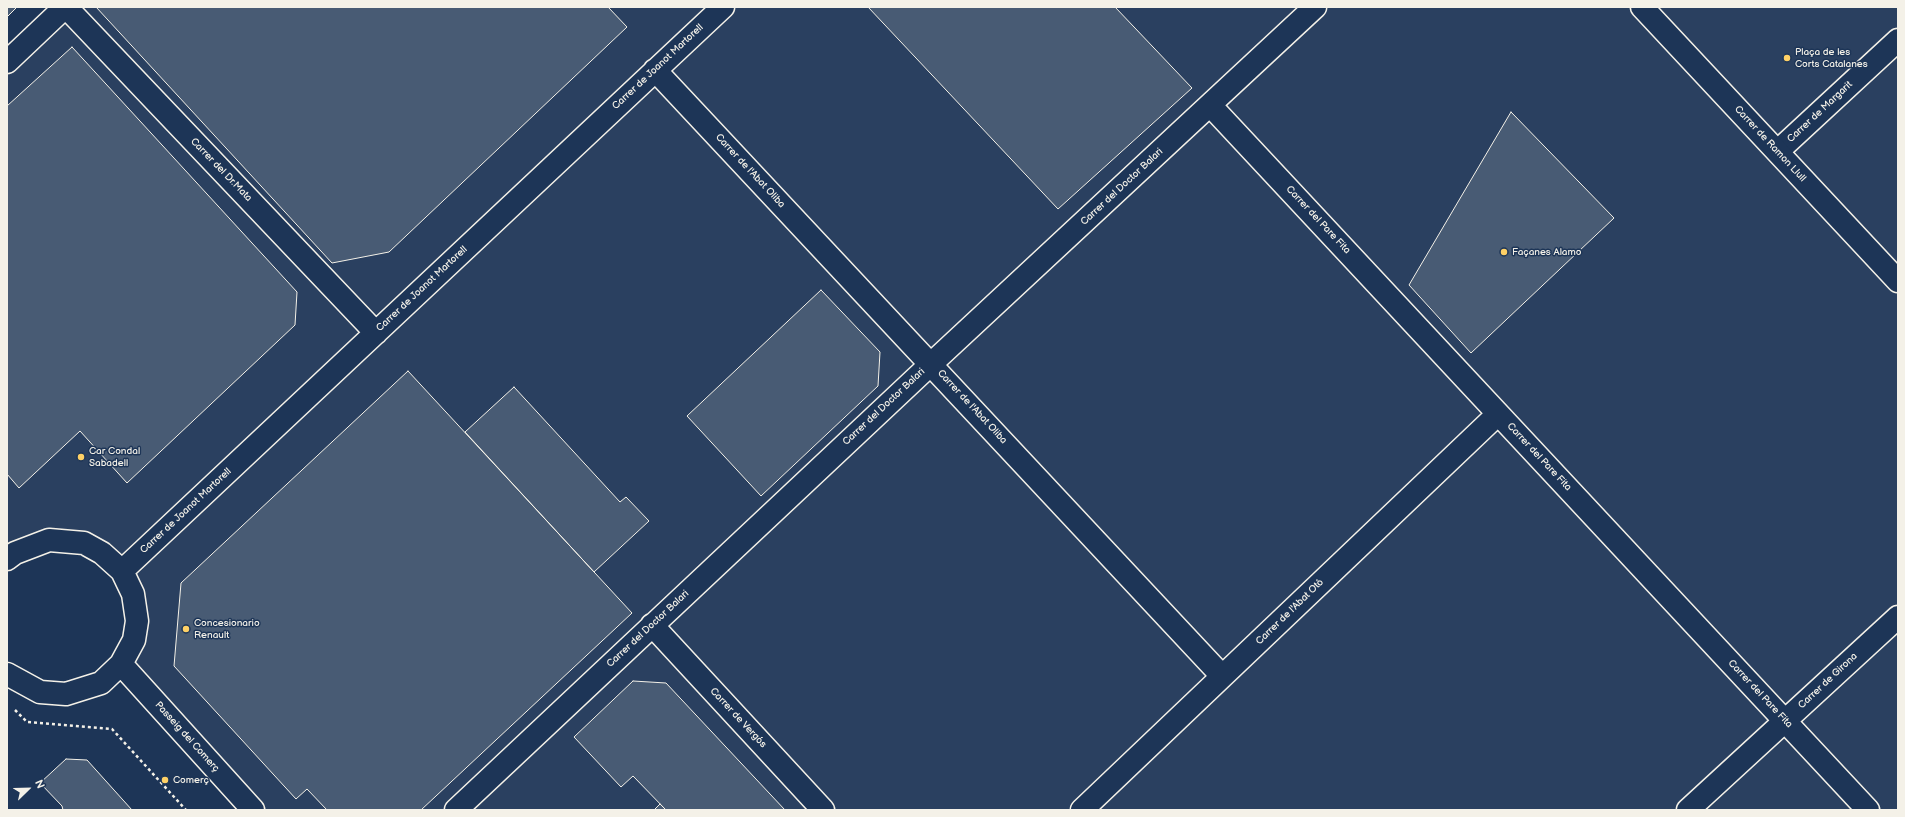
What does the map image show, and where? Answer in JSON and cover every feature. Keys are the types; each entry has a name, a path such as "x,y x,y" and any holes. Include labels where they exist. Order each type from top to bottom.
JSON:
{"street":[{"path":"7,62 66,7"},
{"name":"Carrer del Dr.Mata","path":"66,7 376,333"},
{"name":"Carrer de Joanot Martorell","path":"122,571 723,7"},
{"name":"Carrer del Doctor Balari","path":"456,810 931,364 1315,7"},
{"name":"Carrer de Ramon Llull","path":"1642,7 1898,281"},
{"name":"Carrer de Margarit","path":"1778,151 1898,40"},
{"name":"Carrer de l'Abat Oliba","path":"655,70 1222,676"},
{"name":"Carrer del Pare Fita","path":"1210,105 1868,810"},
{"name":"Carrer de l'Abat Otó","path":"1082,810 1498,414"},
{"path":"7,559 15,553 48,540 84,543 102,553 122,571 133,594 137,620 134,640 121,664 101,683 66,694 40,692 8,676"},
{"name":"Carrer de Girona","path":"1688,810 1898,617"},
{"name":"Carrer de Vergós","path":"652,625 823,810"},
{"name":"Passeig del Comerç","path":"121,664 253,810"}],"path":[{"path":"12,706 27,722 112,729 186,810"}],"shaded area":[{"path":"65,7 1898,7 1898,810 253,810 121,664 133,594 83,543 7,559 7,62"}],"building":[{"path":"7,7 17,7 7,17"},
{"path":"96,7 608,7 627,27 389,252 332,263"},
{"path":"868,7 1115,7 1192,88 1058,209"},
{"path":"72,47 297,292 295,325 127,483 80,431 19,488 7,474 7,106"},
{"name":"Façanes Alamo","path":"1511,112 1614,218 1471,353 1409,285"},
{"path":"821,290 880,352 878,386 761,496 687,416"},
{"path":"408,371 632,613 421,810 327,810 307,789 296,799 174,666 181,583"},
{"path":"514,387 620,502 626,497 649,521 594,572 465,432"},
{"path":"633,681 666,683 785,810 666,810 633,776 621,787 574,737"},
{"path":"66,759 87,760 132,810 63,810 62,806 40,783"},
{"path":"660,804 666,810 654,810"}],"place":[{"name":"Plaça de les Corts Catalanes","path":"1787,58"},
{"name":"Façanes Alamo","path":"1504,252"},
{"name":"Car Condal Sabadell","path":"81,457"},
{"name":"Concesionario Renault","path":"186,629"},
{"name":"Comerç","path":"165,780"}]}
